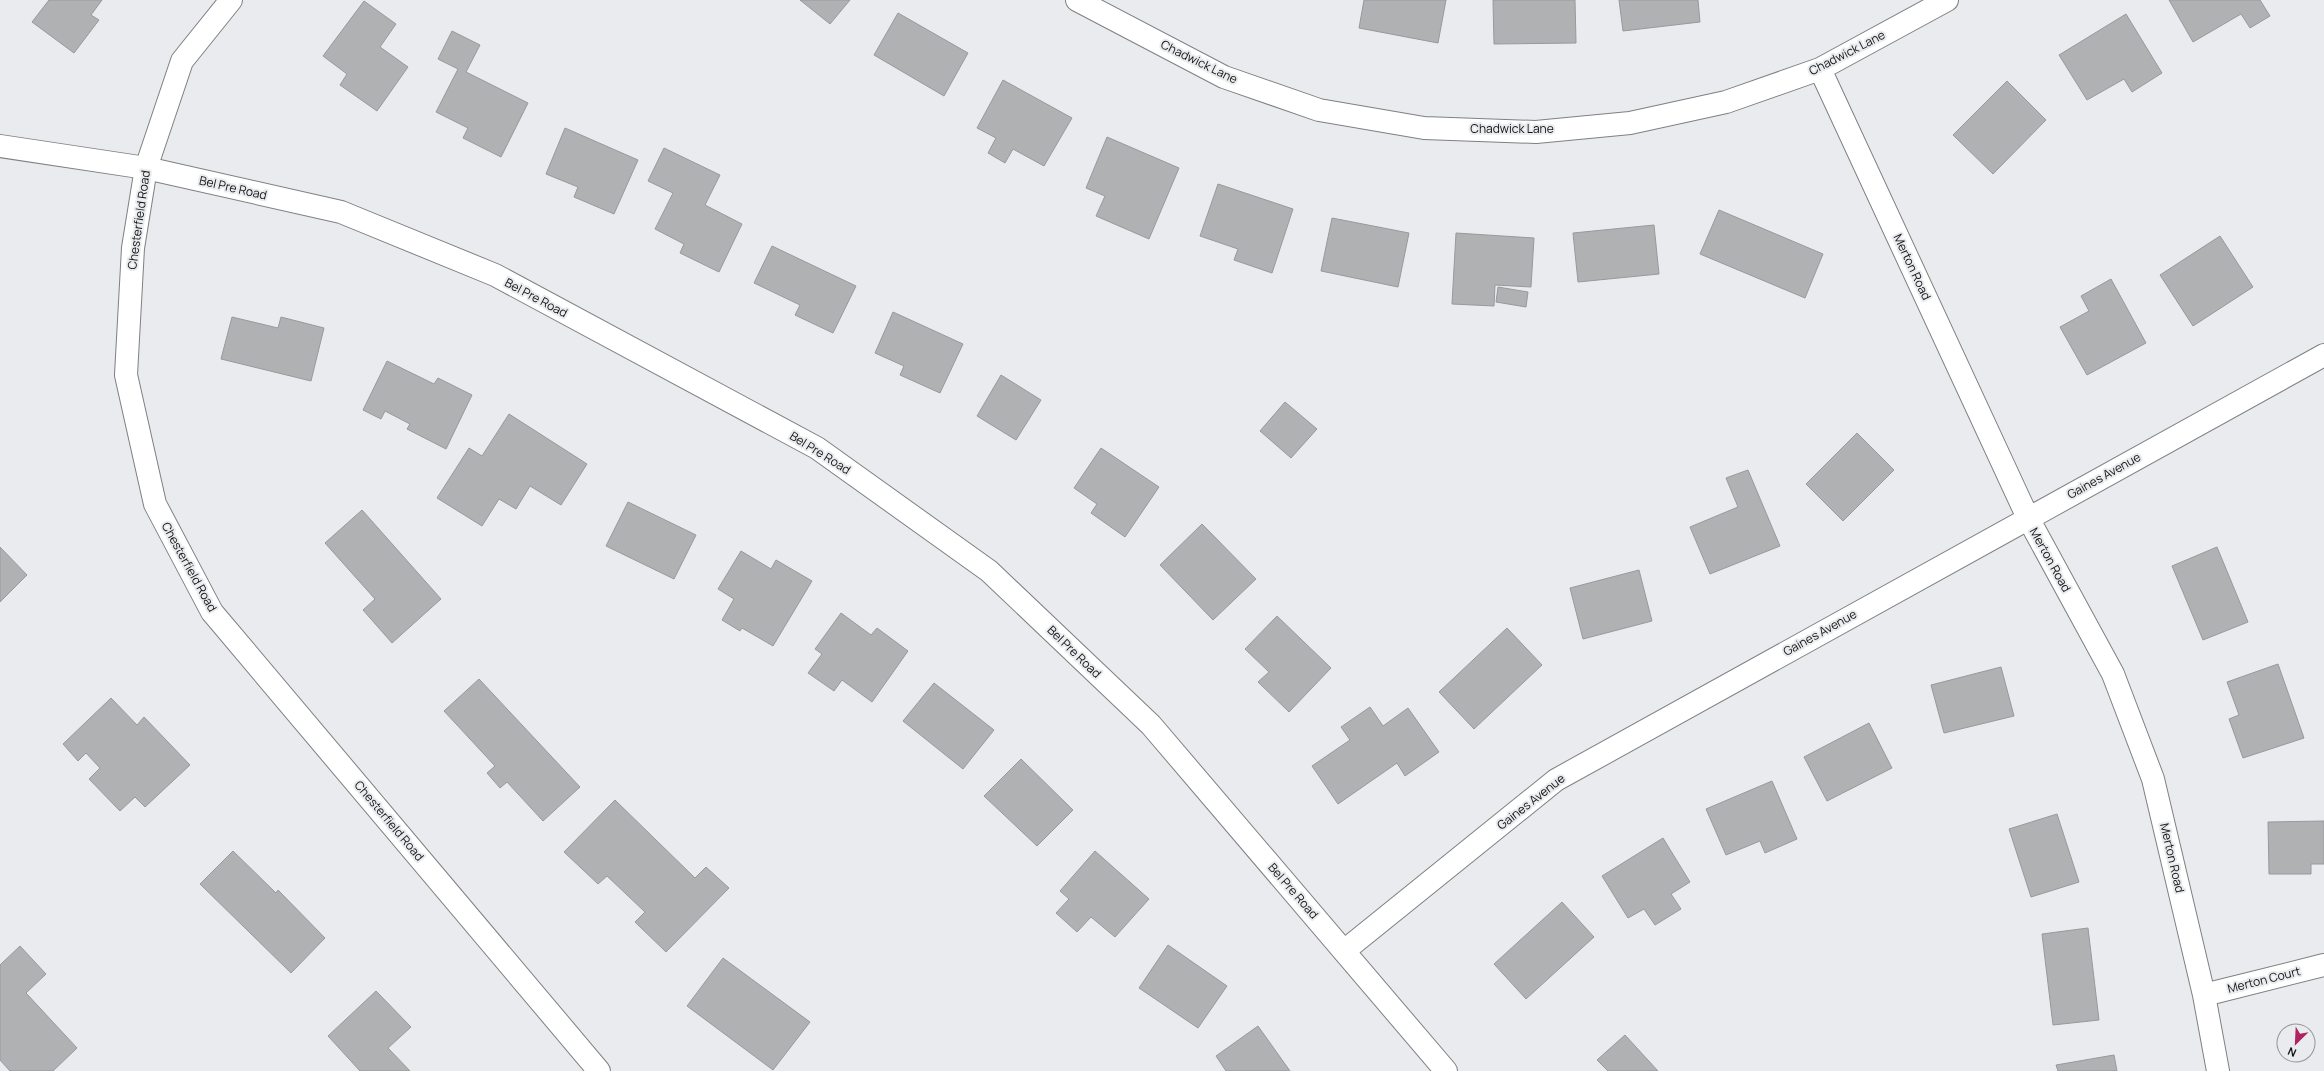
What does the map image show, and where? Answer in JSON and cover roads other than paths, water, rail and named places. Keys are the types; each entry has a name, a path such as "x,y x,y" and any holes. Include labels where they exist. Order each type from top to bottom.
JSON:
{"street":[{"name":"Chesterfield Road","path":"230,0 182,62 146,168 133,248 126,375 155,504 212,612 600,1071"},
{"name":"Chadwick Lane","path":"1077,0 1224,77 1319,110 1424,128 1536,132 1630,123 1726,102 1820,69 1947,0"},
{"name":"Merton Road","path":"1820,69 2028,518 2113,674 2153,779 2204,995 2218,1071"},
{"name":"Bel Pre Road","path":"0,146 146,168 341,212 494,275 817,448 989,570 1151,725 1446,1071"},
{"name":"Gaines Avenue","path":"1344,951 1556,780 2324,355"},
{"name":"Merton Court","path":"2204,995 2324,965"}]}
